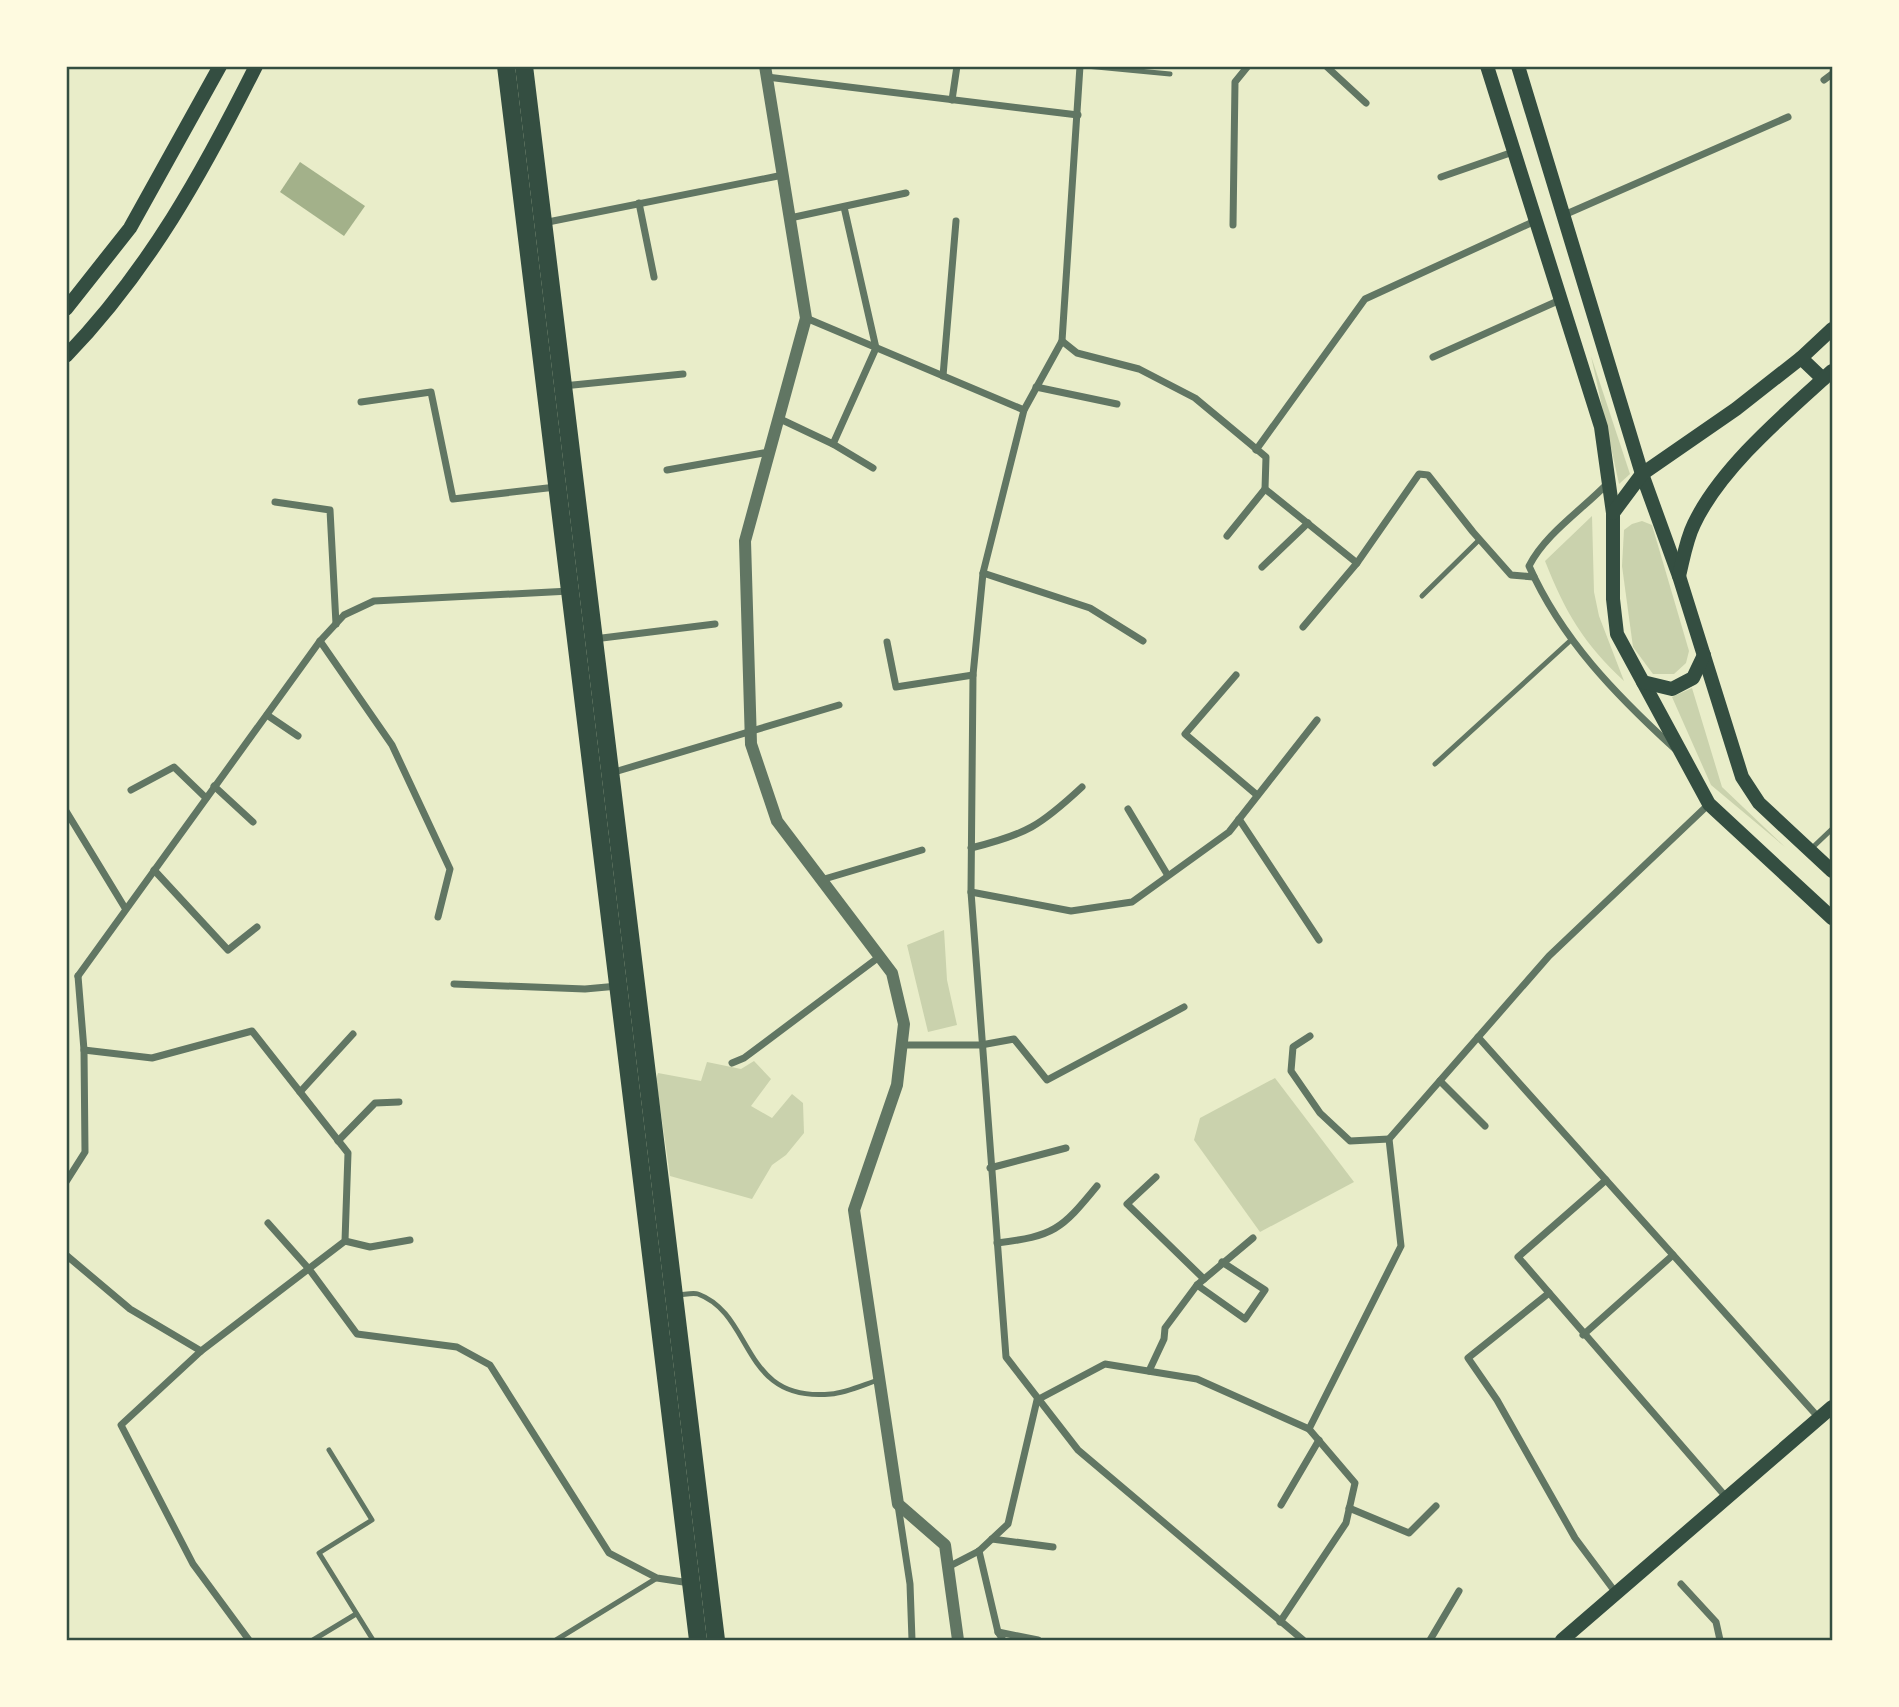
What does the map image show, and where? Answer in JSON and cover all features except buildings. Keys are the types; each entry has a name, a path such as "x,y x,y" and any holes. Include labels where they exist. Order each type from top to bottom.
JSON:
{"main road":[{"path":"66,309 130,228 220,66"},
{"path":"66,356 106,315 158,246 256,66"},
{"path":"506,66 698,1640"},
{"path":"524,66 716,1640"},
{"path":"1488,66 1601,427 1614,513 1613,599 1617,634 1709,804 1832,918"},
{"path":"1518,66 1642,474 1679,576 1742,777 1759,803 1832,872"},
{"path":"1614,513 1642,474 1801,358 1832,329"},
{"path":"1679,576 1693,526 1710,496 1828,375 1801,358"},
{"path":"1643,682 1672,689 1693,678 1704,655"},
{"path":"1562,1640 1832,1407"}],"street":[{"path":"952,100 957,66"},
{"path":"1080,66 1062,341 1024,410 983,573 972,675 971,892 1006,1357 1078,1450 1303,1640"},
{"path":"1233,225 1235,82 1248,66"},
{"path":"1326,66 1366,103"},
{"path":"912,1640 910,1584 854,1210 897,1085 904,1024 892,973 777,821 751,744 744,541 806,318 766,72 952,100 1078,115"},
{"path":"1825,80 1832,74"},
{"path":"1563,215 1788,117"},
{"path":"1441,177 1514,151"},
{"path":"543,223 783,174"},
{"path":"790,218 906,193"},
{"path":"639,204 654,278"},
{"path":"833,444 876,348 844,206"},
{"path":"1256,450 1365,299 1536,220"},
{"path":"943,376 956,221"},
{"path":"1433,357 1561,300"},
{"path":"806,318 1024,410"},
{"path":"1062,341 1077,353 1139,369 1195,398 1266,457 1265,489 1227,537"},
{"path":"563,386 683,374"},
{"path":"1037,387 1117,404"},
{"path":"361,402 431,392 453,499 557,487"},
{"path":"778,418 833,444 873,468"},
{"path":"667,470 769,452"},
{"path":"1303,627 1356,563 1419,474 1428,475 1479,540 1511,575 1534,577"},
{"path":"1608,482 1581,512 1539,546 1529,566 1571,640 1630,708 1684,758"},
{"path":"1265,489 1356,563"},
{"path":"275,502 330,510 336,624"},
{"path":"1262,567 1308,523"},
{"path":"983,573 1090,608 1143,641"},
{"path":"66,1182 85,1152 84,1050 78,976 320,641 344,615 374,601 570,592"},
{"path":"593,639 715,624"},
{"path":"320,641 392,745 450,869 438,917"},
{"path":"887,642 896,687 972,675"},
{"path":"1236,675 1185,734 1257,795"},
{"path":"610,774 839,705"},
{"path":"267,715 298,736"},
{"path":"971,892 1071,911 1132,902 1167,874 1229,832 1317,720"},
{"path":"131,790 173,767 206,798"},
{"path":"215,786 253,822"},
{"path":"971,848 1014,837 1046,821 1082,787"},
{"path":"1310,1036 1293,1047 1291,1071 1320,1113 1350,1141 1389,1139 1549,956 1709,804"},
{"path":"1128,809 1167,874"},
{"path":"66,811 125,908"},
{"path":"1239,819 1320,940"},
{"path":"821,880 922,850"},
{"path":"153,870 228,950 257,927"},
{"path":"732,1063 744,1058 879,957"},
{"path":"66,974 78,976"},
{"path":"454,984 585,989 618,986"},
{"path":"902,1045 981,1045 1014,1039 1047,1080 1184,1007"},
{"path":"84,1050 152,1058 252,1031 348,1153 345,1241"},
{"path":"300,1091 353,1034"},
{"path":"1478,1037 1819,1419"},
{"path":"1440,1081 1485,1126"},
{"path":"338,1140 375,1103 400,1102"},
{"path":"1309,1429 1401,1245 1389,1139"},
{"path":"990,1168 1066,1148"},
{"path":"1156,1177 1127,1204 1203,1279"},
{"path":"1605,1180 1518,1257 1727,1498"},
{"path":"997,1243 1034,1238 1066,1223 1097,1186"},
{"path":"268,1223 309,1269 357,1334 457,1347 490,1365 609,1553 657,1578 691,1583"},
{"path":"1149,1371 1164,1339 1165,1328 1197,1285 1253,1238"},
{"path":"345,1241 370,1247 410,1240"},
{"path":"249,1640 193,1564 121,1425 201,1351 345,1241"},
{"path":"66,1255 130,1309 201,1351"},
{"path":"1583,1335 1673,1255"},
{"path":"1197,1285 1245,1319 1265,1290 1222,1262"},
{"path":"1549,1293 1468,1358 1497,1401 1575,1538 1616,1594"},
{"path":"950,1566 979,1551 1008,1524 1037,1400 1105,1364 1197,1379 1309,1429 1355,1483 1346,1523 1280,1622"},
{"path":"1281,1505 1319,1440"},
{"path":"898,1504 946,1545 958,1640"},
{"path":"1349,1508 1409,1533 1436,1506"},
{"path":"992,1539 1053,1547"},
{"path":"979,1551 998,1632 1003,1640"},
{"path":"1681,1584 1716,1622 1720,1640"},
{"path":"1430,1640 1458,1591"},
{"path":"998,1632 1038,1640"}],"lane":[{"path":"1086,66 1170,74"},
{"path":"1422,596 1479,540"},
{"path":"1435,764 1571,640"},
{"path":"1809,850 1832,829"},
{"path":"674,1295 697,1294 726,1314 755,1363 786,1390 831,1394 878,1380"},
{"path":"329,1450 372,1520 319,1553 373,1640"},
{"path":"556,1640 657,1578"},
{"path":"313,1640 356,1614"}],"shaded area":[{"path":"300,162 365,206 344,236 280,192"},
{"path":"1591,356 1630,474 1619,484"},
{"path":"1592,516 1594,592 1599,616 1624,681 1598,654 1577,626 1545,561"},
{"path":"1642,521 1652,525 1689,651 1686,663 1674,674 1653,674 1633,647 1622,566 1624,530"},
{"path":"1692,688 1722,787 1785,847 1711,785 1672,697"},
{"path":"944,930 947,980 957,1025 928,1032 907,945"},
{"path":"754,1061 771,1079 751,1106 772,1118 792,1094 803,1103 804,1133 786,1155 772,1165 752,1199 670,1176 656,1079 658,1073 701,1081 707,1062 741,1069"},
{"path":"1275,1078 1354,1182 1260,1232 1194,1140 1200,1118"}]}
